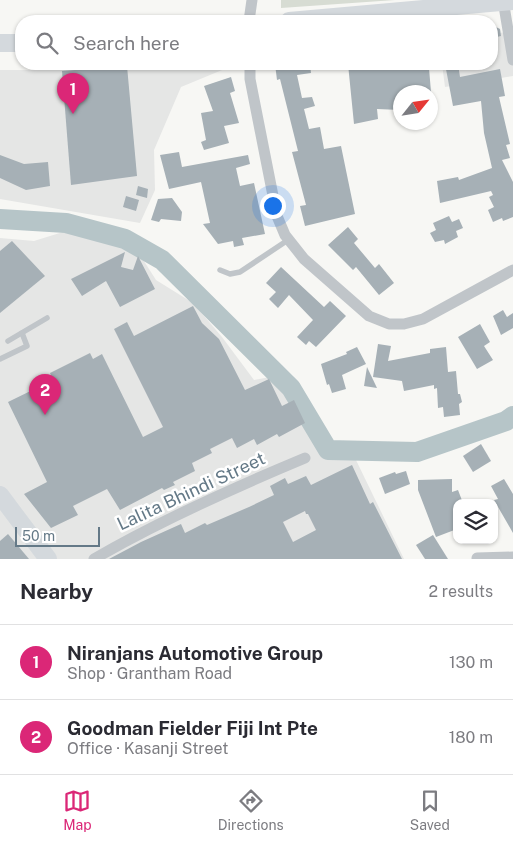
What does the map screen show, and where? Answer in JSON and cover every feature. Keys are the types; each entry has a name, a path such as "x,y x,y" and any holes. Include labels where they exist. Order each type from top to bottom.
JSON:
{"main road":[{"path":"354,15 506,1"},
{"path":"0,43 15,43"},
{"path":"0,495 48,559"}],"street":[{"path":"250,15 252,0"},
{"path":"506,1 513,60"},
{"path":"250,70 250,79 277,216 288,240 304,259 370,316 389,324 404,324 423,319 513,270"},
{"name":"Lalita Bhindi Street","path":"94,559 124,541 260,476 304,458"},
{"path":"477,558 513,556"}],"lane":[{"path":"220,270 230,274 240,272 288,240"},
{"path":"8,341 47,318"},
{"path":"0,359 27,346 22,333"}],"shaded area":[{"path":"281,0 395,0 281,8"},
{"path":"513,31 513,76 445,87 443,70 498,70 498,33"},
{"path":"0,70 222,70 181,87 154,150 155,190 140,223 0,199"},
{"path":"79,227 135,247 156,280 193,303 222,337 254,380 270,377 294,398 311,429 355,458 404,559 0,559 0,238 34,241"}],"building":[{"path":"498,28 500,29 501,36 498,37"},
{"path":"500,69 505,96 499,97 510,144 506,145 510,158 502,160 513,182 513,217 503,221 502,218 493,222 488,210 494,207 489,197 493,195 491,191 440,203 437,181 458,177 459,180 492,168 484,133 481,101 453,106 446,70 459,70 460,77"},
{"path":"127,70 137,176 71,185 62,71"},
{"path":"276,70 311,70 311,73 297,75 302,98 312,97 315,106 304,109 309,129 320,127 324,149 341,146 355,214 305,226 300,206 306,205 292,152 298,151 280,79 277,80"},
{"path":"349,70 429,70 430,85 393,85 393,110 377,109 378,119 354,124"},
{"path":"231,77 235,91 230,93 239,123 224,126 229,143 204,150 201,142 206,140 201,113 213,111 204,86"},
{"path":"179,152 182,167 248,155 250,164 236,168 240,186 254,183 265,234 242,238 244,245 234,247 233,241 218,244 203,224 210,223 201,182 169,189 160,155"},
{"path":"0,155 24,164 48,162 50,186 26,190 0,178"},
{"path":"138,186 148,189 147,198 136,195"},
{"path":"126,196 139,200 136,211 123,207"},
{"path":"172,198 182,212 181,221 161,219 159,222 151,220 158,199"},
{"path":"449,216 452,222 459,219 463,228 456,231 458,237 445,244 444,240 435,242 430,233 436,230 433,223"},
{"path":"348,227 358,239 354,243 375,268 379,264 394,283 379,295 356,267 353,270 328,245"},
{"path":"12,241 45,276 0,313 0,251"},
{"path":"125,252 121,267 133,270 138,256 155,289 120,307 106,281 82,296 71,279"},
{"path":"281,267 324,307 330,301 346,316 316,347 309,341 306,345 297,337 313,320 289,295 278,308 269,299 276,292 266,283"},
{"path":"193,306 202,323 219,339 245,390 269,379 282,406 294,400 305,423 279,437 277,434 257,445 254,439 237,448 232,438 210,449 212,453 192,463 195,471 173,482 175,485 164,490 162,488 120,510 107,489 73,506 78,515 51,528 24,494 47,482 8,402 53,380 50,373 90,353 93,359 102,354 143,437 163,427 114,329 127,322 134,336"},
{"path":"503,310 507,317 513,313 513,328 501,335 493,316"},
{"path":"480,324 490,342 484,346 493,360 477,369 458,337"},
{"path":"378,344 391,346 388,361 430,353 430,349 446,347 448,372 456,371 458,394 460,394 462,402 459,404 460,415 444,417 443,407 438,408 437,388 434,389 434,385 404,391 402,381 373,377"},
{"path":"357,347 366,364 342,375 346,389 332,393 329,384 327,385 321,364 347,354 346,352"},
{"path":"367,367 377,388 364,386"},
{"path":"481,444 491,461 473,472 463,456"},
{"path":"352,465 370,504 373,502 402,559 109,559 181,524 185,533 205,523 207,525 249,507 274,495 270,486 285,478 288,484 306,476 311,485","holes":["305,511 308,514 316,530 293,542 283,522"]},
{"path":"406,471 410,484 385,494 379,478 395,472 396,474"},
{"path":"452,479 452,492 458,490 461,499 453,499 453,531 436,537 418,490 418,480"},
{"path":"504,479 513,494 513,533 498,507 498,499 491,486"},
{"path":"8,534 29,559 0,559 0,541"},
{"path":"433,535 448,559 425,559 416,545"}],"waterway":[{"path":"0,219 66,223 125,239 162,260 291,388 328,450 417,452 506,421 513,416"}],"place":[{"name":"Niranjans Automotive Group","path":"73,114"},
{"name":"Goodman Fielder Fiji Int Pte","path":"45,415"}]}
